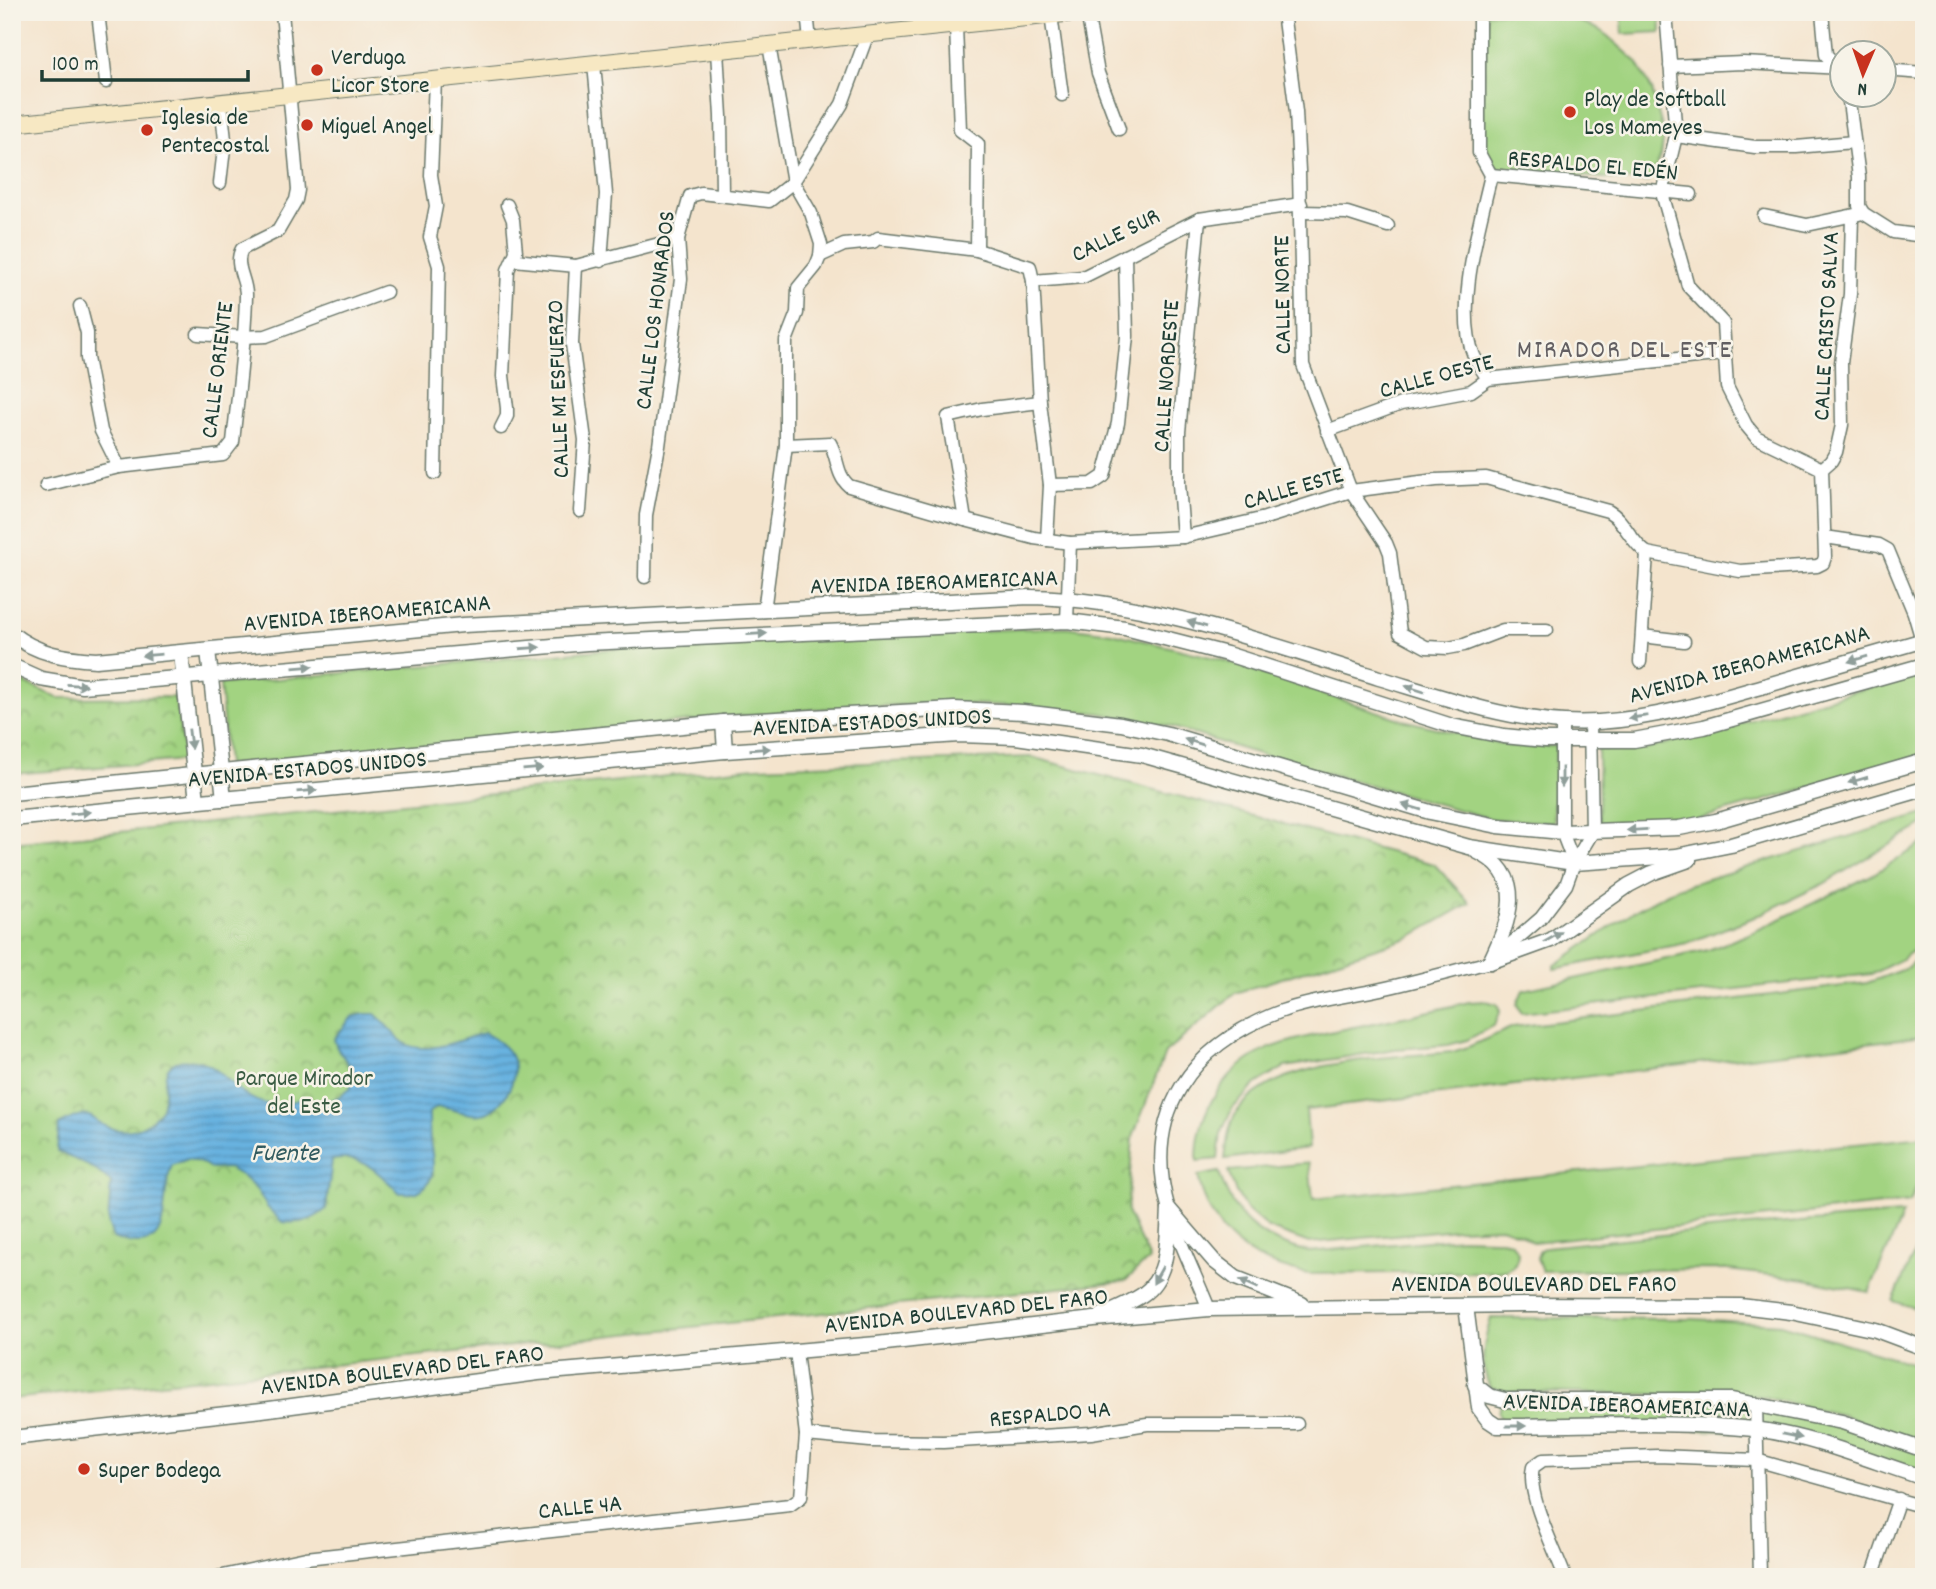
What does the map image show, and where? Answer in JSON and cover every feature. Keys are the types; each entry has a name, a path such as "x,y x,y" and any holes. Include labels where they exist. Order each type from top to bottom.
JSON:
{"main road":[{"path":"12,124 1085,12"}],"street":[{"path":"98,12 106,82"},
{"path":"282,12 289,97"},
{"path":"807,12 810,41"},
{"path":"1085,12 1098,73 1119,130"},
{"name":"CALLE NORTE","path":"1283,12 1296,112 1301,208 1302,358 1351,491 1390,553 1400,633 1427,648 1448,648 1464,645 1503,630 1547,630"},
{"path":"1479,12 1479,153 1491,175 1469,271 1468,304 1471,345 1474,356 1488,379"},
{"path":"1640,662 1647,553 1740,571 1791,569 1817,566 1823,562 1825,537 1822,469 1751,432 1727,387 1722,322 1688,286 1662,193 1676,136 1666,12"},
{"path":"1822,12 1828,57"},
{"path":"1051,15 1062,95"},
{"path":"957,26 960,130 978,144 977,250"},
{"name":"CALLE LOS HONRADOS","path":"645,577 646,515 659,446 681,279 678,239 690,196 701,193 722,194 769,201 793,182 842,104 867,36"},
{"path":"764,611 786,444 786,341 797,310 798,288 816,266 820,256 820,235 793,182 769,46"},
{"path":"717,51 722,194"},
{"path":"1670,66 1743,63 1828,67"},
{"path":"594,64 606,194 601,261"},
{"path":"1898,71 1924,73"},
{"path":"435,80 431,175 436,206 430,237 439,266 435,473"},
{"name":"CALLE ORIENTE","path":"46,485 118,467 223,455 229,450 233,442 247,292 238,262 239,254 242,249 278,231 296,200 298,190 289,97"},
{"path":"220,183 225,140 221,103"},
{"name":"CALLE CRISTO SALVA","path":"1822,469 1836,452 1842,425 1841,363 1859,206 1859,177 1850,108"},
{"path":"1676,136 1755,147 1854,142"},
{"name":"RESPALDO EL EDÉN","path":"1491,175 1691,194"},
{"path":"500,428 507,416 503,376 508,270 514,260 516,239 507,205"},
{"name":"CALLE SUR","path":"1033,281 1081,278 1168,232 1199,219 1301,208 1347,213 1388,226"},
{"path":"1764,216 1807,225 1857,215 1893,232 1924,236"},
{"name":"CALLE NORDESTE","path":"1183,537 1179,484 1180,432 1199,219"},
{"path":"514,260 576,266 678,239"},
{"path":"820,256 844,246 873,242 876,239 900,239 977,250 1030,267 1040,402 1050,485 1047,540"},
{"path":"1050,485 1092,484 1104,476 1118,423 1128,336 1125,256"},
{"name":"CALLE MI ESFUERZO","path":"576,266 572,344 585,440 580,511"},
{"path":"198,334 266,336 386,292"},
{"path":"80,306 87,333 88,358 101,431 118,467"},
{"name":"CALLE OESTE","path":"1327,431 1401,404 1471,391 1488,379 1725,354"},
{"path":"964,520 948,417 982,409 1040,402"},
{"name":"CALLE ESTE","path":"786,444 830,443 836,453 840,476 849,486 964,520 1070,543 1183,537 1265,518 1351,491 1436,480 1486,478 1608,511 1615,515 1636,546 1647,553"},
{"path":"1825,537 1879,545 1888,550 1919,612 1923,640"},
{"path":"1067,621 1070,543"},
{"name":"AVENIDA IBEROAMERICANA","path":"12,634 23,643 43,651 73,659 96,660 463,625 1030,597 1069,598 1176,618 1454,702 1562,722 1644,717 1705,703 1923,640"},
{"name":"AVENIDA IBEROAMERICANA","path":"12,666 41,679 83,686 587,643 1067,621 1125,628 1227,654 1452,726 1504,736 1591,741 1634,740 1704,727 1924,665"},
{"path":"1642,636 1684,641"},
{"path":"208,650 224,799"},
{"path":"181,653 197,801"},
{"name":"AVENIDA ESTADOS UNIDOS","path":"12,793 723,722 954,709 1023,712 1121,724 1168,734 1430,812 1498,826 1562,832 1679,828 1716,821 1924,761"},
{"path":"723,722 725,751"},
{"path":"1562,722 1562,832 1574,863"},
{"path":"1490,962 1541,918 1566,885 1574,863 1592,832 1590,722"},
{"name":"AVENIDA ESTADOS UNIDOS","path":"12,819 725,751 958,735 1016,737 1142,755 1469,847 1574,863 1676,856 1731,845 1924,789"},
{"path":"1209,1309 1169,1209 1162,1140 1170,1107 1180,1088 1203,1057 1235,1033 1283,1011 1490,962 1551,940 1629,884 1731,845"},
{"path":"1469,847 1497,864 1506,876 1511,903 1506,928 1490,962"},
{"path":"1169,1209 1214,1261 1236,1278 1313,1308"},
{"path":"1094,1319 1143,1295 1156,1282 1164,1263 1169,1209"},
{"name":"AVENIDA IBEROAMERICANA","path":"1466,1306 1479,1408 1497,1426 1706,1426 1755,1430 1799,1437 1924,1478"},
{"name":"AVENIDA BOULEVARD DEL FARO","path":"12,1438 262,1410 538,1373 796,1351 1209,1309 1740,1306 1791,1311 1876,1330 1924,1348"},
{"name":"CALLE 4A","path":"218,1577 306,1558 790,1505 801,1497 806,1435 796,1351"},
{"name":"AVENIDA IBEROAMERICANA","path":"1475,1385 1489,1396 1505,1399 1732,1400 1842,1422 1924,1450"},
{"path":"1756,1404 1760,1577"},
{"name":"RESPALDO 4A","path":"806,1435 870,1441 943,1442 1091,1433 1147,1424 1297,1424"},
{"path":"1565,1577 1539,1513 1531,1475 1535,1464 1543,1460 1658,1456 1756,1460 1924,1507"},
{"path":"1872,1577 1899,1499"}],"green space":[{"name":"Play de Softball Los Mameyes","path":"1487,12 1561,13 1602,31 1637,62 1652,90 1664,134 1661,156 1649,182 1491,168 1479,151"},
{"path":"1621,12 1660,12 1661,32 1623,34"},
{"path":"1066,627 1112,633 1219,659 1403,720 1514,747 1556,746 1553,822 1492,819 1169,726 1098,713 1020,706 945,703 818,709 227,765 220,684 656,645"},
{"path":"1924,672 1924,755 1692,821 1599,825 1598,749 1647,749"},
{"path":"12,677 58,698 175,697 185,760 12,774"},
{"name":"Parque Mirador del Este","path":"1031,757 1434,864 1470,903 1408,938 1235,993 1165,1053 1133,1137 1127,1212 1149,1259 1125,1281 12,1399 12,843 756,767"},
{"path":"1924,814 1924,824 1823,884 1752,918 1687,943 1554,969 1554,966 1634,911 1677,888"},
{"path":"1924,843 1924,942 1902,959 1872,974 1521,1013 1517,1004 1523,990 1708,950 1749,934 1870,876"},
{"path":"1924,953 1924,1036 1306,1110 1309,1148 1225,1159 1234,1117 1250,1098 1273,1083 1301,1072 1365,1060 1452,1052 1513,1027 1867,983 1905,969"},
{"path":"1486,1001 1497,1004 1500,1011 1494,1025 1467,1040 1448,1045 1395,1049 1285,1067 1256,1084 1232,1109 1221,1133 1218,1159 1197,1161 1201,1129 1212,1100 1231,1075 1256,1055 1306,1037 1469,1002"},
{"path":"1924,1137 1924,1169 1910,1202 1533,1242 1521,1234 1501,1227 1309,1243 1268,1228 1246,1209 1228,1171 1309,1163 1313,1199"},
{"path":"1219,1172 1225,1189 1241,1216 1263,1234 1291,1247 1309,1252 1460,1238 1495,1239 1511,1242 1518,1252 1517,1260 1510,1269 1493,1272 1309,1274 1288,1269 1251,1254 1223,1231 1204,1198 1198,1176"},
{"path":"1903,1214 1869,1292 1806,1279 1719,1269 1542,1271 1537,1258 1540,1250 1546,1247 1748,1226"},
{"path":"1924,1231 1924,1311 1893,1301"},
{"path":"1491,1318 1692,1319 1781,1324 1924,1367 1924,1443 1842,1415 1759,1396 1509,1392 1490,1388 1484,1369 1483,1353"},
{"path":"1734,1403 1851,1429 1924,1454 1924,1476 1799,1435 1501,1420 1498,1412 1501,1404"}],"water":[{"name":"Fuente","path":"375,1014 403,1042 422,1048 433,1048 485,1033 507,1050 514,1063 513,1080 509,1090 490,1111 474,1114 438,1107 429,1112 433,1169 424,1188 415,1193 400,1193 378,1172 362,1163 332,1160 326,1209 306,1221 282,1222 267,1207 257,1190 242,1176 228,1168 212,1169 188,1159 172,1165 162,1224 157,1235 148,1242 134,1243 113,1238 108,1222 111,1182 93,1168 57,1151 59,1125 85,1115 114,1129 131,1130 143,1126 160,1111 167,1069 178,1061 189,1060 211,1066 239,1090 262,1103 276,1105 302,1099 332,1100 351,1087 352,1069 334,1039 352,1017"}],"place":[{"name":"Verduga Licor Store","path":"317,70"},
{"name":"Play de Softball Los Mameyes","path":"1570,112"},
{"name":"Miguel Angel","path":"307,125"},
{"name":"Iglesia de Pentecostal","path":"147,130"},
{"name":"Super Bodega","path":"84,1469"}],"district":[{"name":"MIRADOR DEL ESTE","path":"1625,348"}]}
